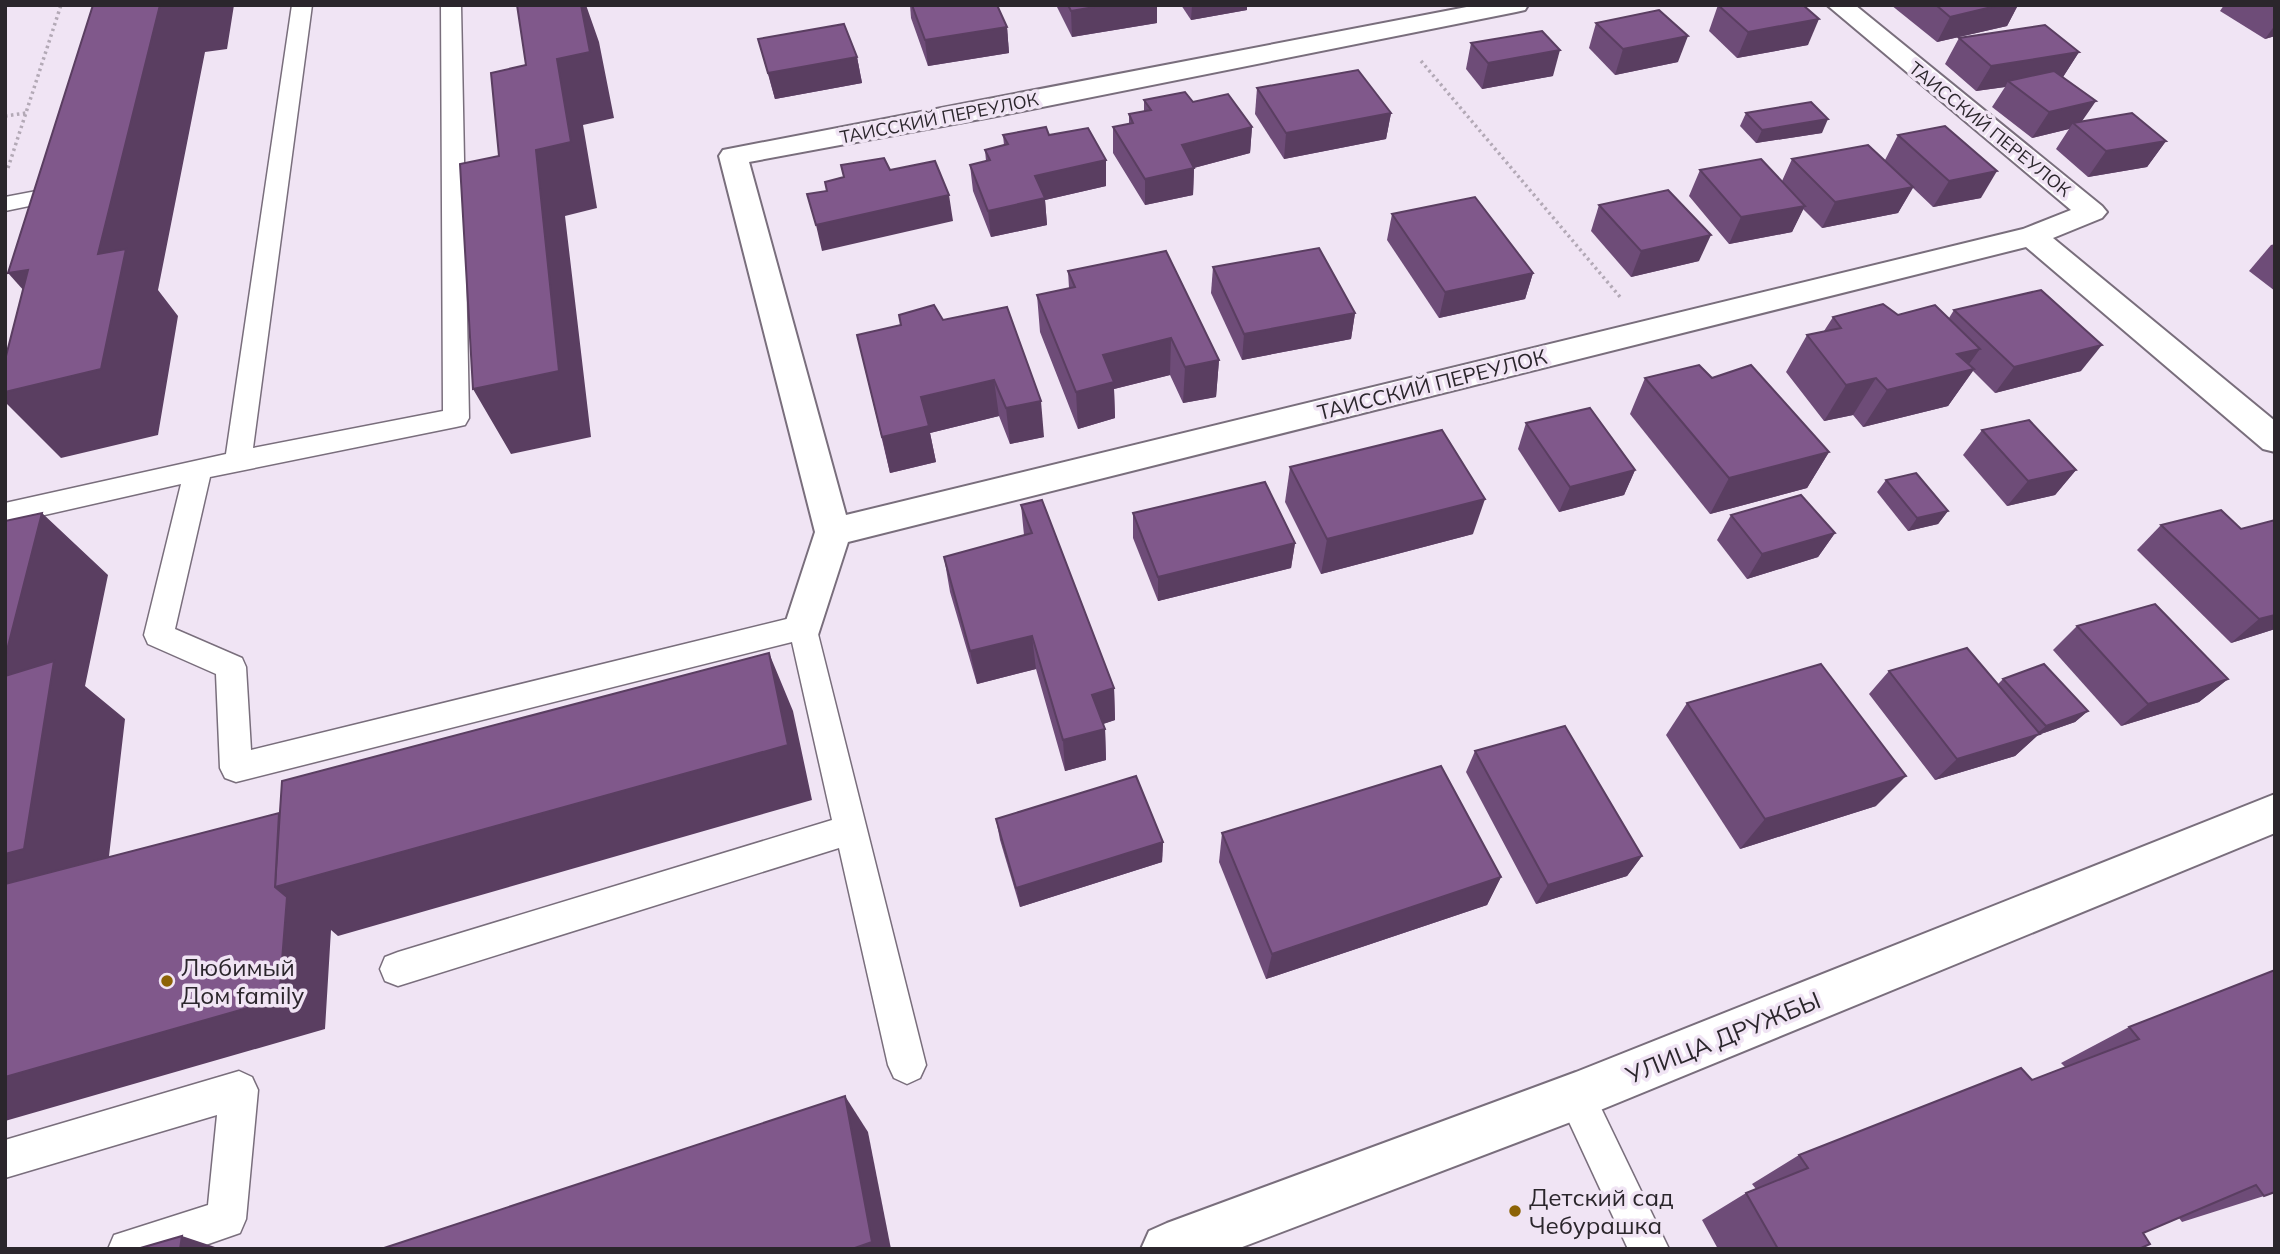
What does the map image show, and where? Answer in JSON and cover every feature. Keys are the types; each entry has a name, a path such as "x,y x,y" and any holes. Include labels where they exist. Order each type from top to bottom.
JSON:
{"street":[{"path":"1374,5 1394,28"},
{"name":"ТАИССКИЙ ПЕРЕУЛОК","path":"1516,5 989,109 733,156 833,532 2032,236 2092,212 1839,5"},
{"path":"2032,236 2275,440"},
{"path":"803,627 833,532"},
{"name":"УЛИЦА ДРУЖБЫ","path":"1167,1249 1576,1096 2275,813"}],"lane":[{"path":"238,461 302,5"},
{"path":"5,514 238,461 456,418 451,5"},
{"path":"36,248 54,171"},
{"path":"5,204 47,196"},
{"path":"198,470 159,635 231,667 236,768 803,627 907,1065"},
{"path":"398,969 850,830"},
{"path":"5,1158 239,1090 226,1219 128,1249"},
{"path":"1576,1096 1649,1249"}],"path":[{"path":"5,177 61,5"},
{"path":"1394,28 1649,331"},
{"path":"5,116 26,113"}],"building":[{"path":"93,5 160,5 98,254 126,249 101,369 5,392 5,360 28,270 8,273"},
{"path":"517,5 581,5 590,52 557,59 571,142 536,150 559,371 473,389 460,164 499,156 491,73 526,65"},
{"path":"912,5 997,5 1007,27 925,40"},
{"path":"1068,5 1106,5 1071,11"},
{"path":"1718,5 1803,5 1819,19 1748,32"},
{"path":"1936,5 2000,5 1950,17"},
{"path":"1659,10 1688,36 1623,49 1596,23"},
{"path":"844,24 857,57 768,73 758,39"},
{"path":"2045,25 2079,52 1991,66 1959,38"},
{"path":"1542,31 1560,50 1488,63 1471,43"},
{"path":"1358,70 1391,113 1286,133 1257,88"},
{"path":"2054,71 2096,101 2049,112 2008,81"},
{"path":"1185,92 1193,102 1228,94 1252,127 1182,145 1194,168 1145,179 1113,127 1133,123 1129,114 1151,110 1144,100"},
{"path":"1811,102 1828,119 1762,130 1746,113"},
{"path":"2132,113 2166,141 2106,151 2073,123"},
{"path":"1945,126 1997,171 1949,181 1898,135"},
{"path":"1046,127 1049,135 1088,128 1106,160 1035,176 1045,198 988,211 970,165 990,160 985,150 1008,144 1003,135"},
{"path":"1868,145 1913,187 1835,202 1792,159"},
{"path":"884,158 890,170 935,161 949,195 816,225 807,194 827,191 825,182 844,177 841,165"},
{"path":"1761,159 1805,206 1741,217 1700,170"},
{"path":"1668,190 1711,235 1641,251 1599,205"},
{"path":"1475,197 1533,273 1445,292 1392,214"},
{"path":"1319,248 1355,313 1244,334 1213,267"},
{"path":"1166,251 1219,360 1185,367 1171,338 1103,355 1114,382 1076,392 1037,295 1075,287 1068,271"},
{"path":"2041,290 2102,345 2014,367 1954,310"},
{"path":"1883,304 1898,315 1935,305 1980,349 1957,354 1974,369 1887,390 1876,378 1846,385 1807,335 1841,328 1833,317"},
{"path":"934,305 943,320 1007,307 1041,401 1006,408 994,380 921,397 929,426 882,437 857,335 901,325 899,315"},
{"path":"1699,365 1712,378 1751,365 1829,452 1729,478 1645,378"},
{"path":"1590,408 1635,470 1570,487 1526,423"},
{"path":"2029,420 2076,470 2028,481 1982,430"},
{"path":"1442,430 1485,499 1327,539 1290,467"},
{"path":"1916,473 1948,511 1917,518 1886,480"},
{"path":"1265,482 1295,543 1158,577 1133,513"},
{"path":"1801,495 1835,533 1762,554 1731,515"},
{"path":"1042,500 1114,688 1092,695 1105,729 1063,740 1032,636 970,651 944,557 1032,533 1021,505"},
{"path":"2221,510 2241,529 2275,520 2275,615 2259,619 2161,525"},
{"path":"42,513 5,658 5,521"},
{"path":"2155,604 2228,679 2148,704 2077,626"},
{"path":"1967,648 2040,734 1957,759 1889,671"},
{"path":"769,653 788,745 275,887 282,781"},
{"path":"54,661 24,849 5,854 5,676"},
{"path":"1821,664 1906,776 1765,819 1687,703"},
{"path":"2044,664 2088,711 2046,726 2003,679"},
{"path":"1565,726 1642,856 1548,885 1475,751"},
{"path":"1441,766 1501,877 1272,954 1222,833"},
{"path":"1136,776 1163,842 1016,888 996,819"},
{"name":"Любимый Дом family","path":"279,813 275,887 287,897 279,999 5,1077 5,884"},
{"path":"2275,970 2275,1192 2264,1196 2256,1185 2143,1233 2150,1244 2139,1249 1778,1249 1746,1193 1808,1168 1799,1155 2021,1068 2032,1080 2139,1039 2129,1027"},
{"path":"845,1096 872,1242 852,1249 381,1249"},
{"path":"182,1236 180,1249 137,1249"}],"place":[{"name":"Любимый Дом family","path":"167,981"},
{"name":"Детский сад Чебурашка","path":"1515,1211"}]}
